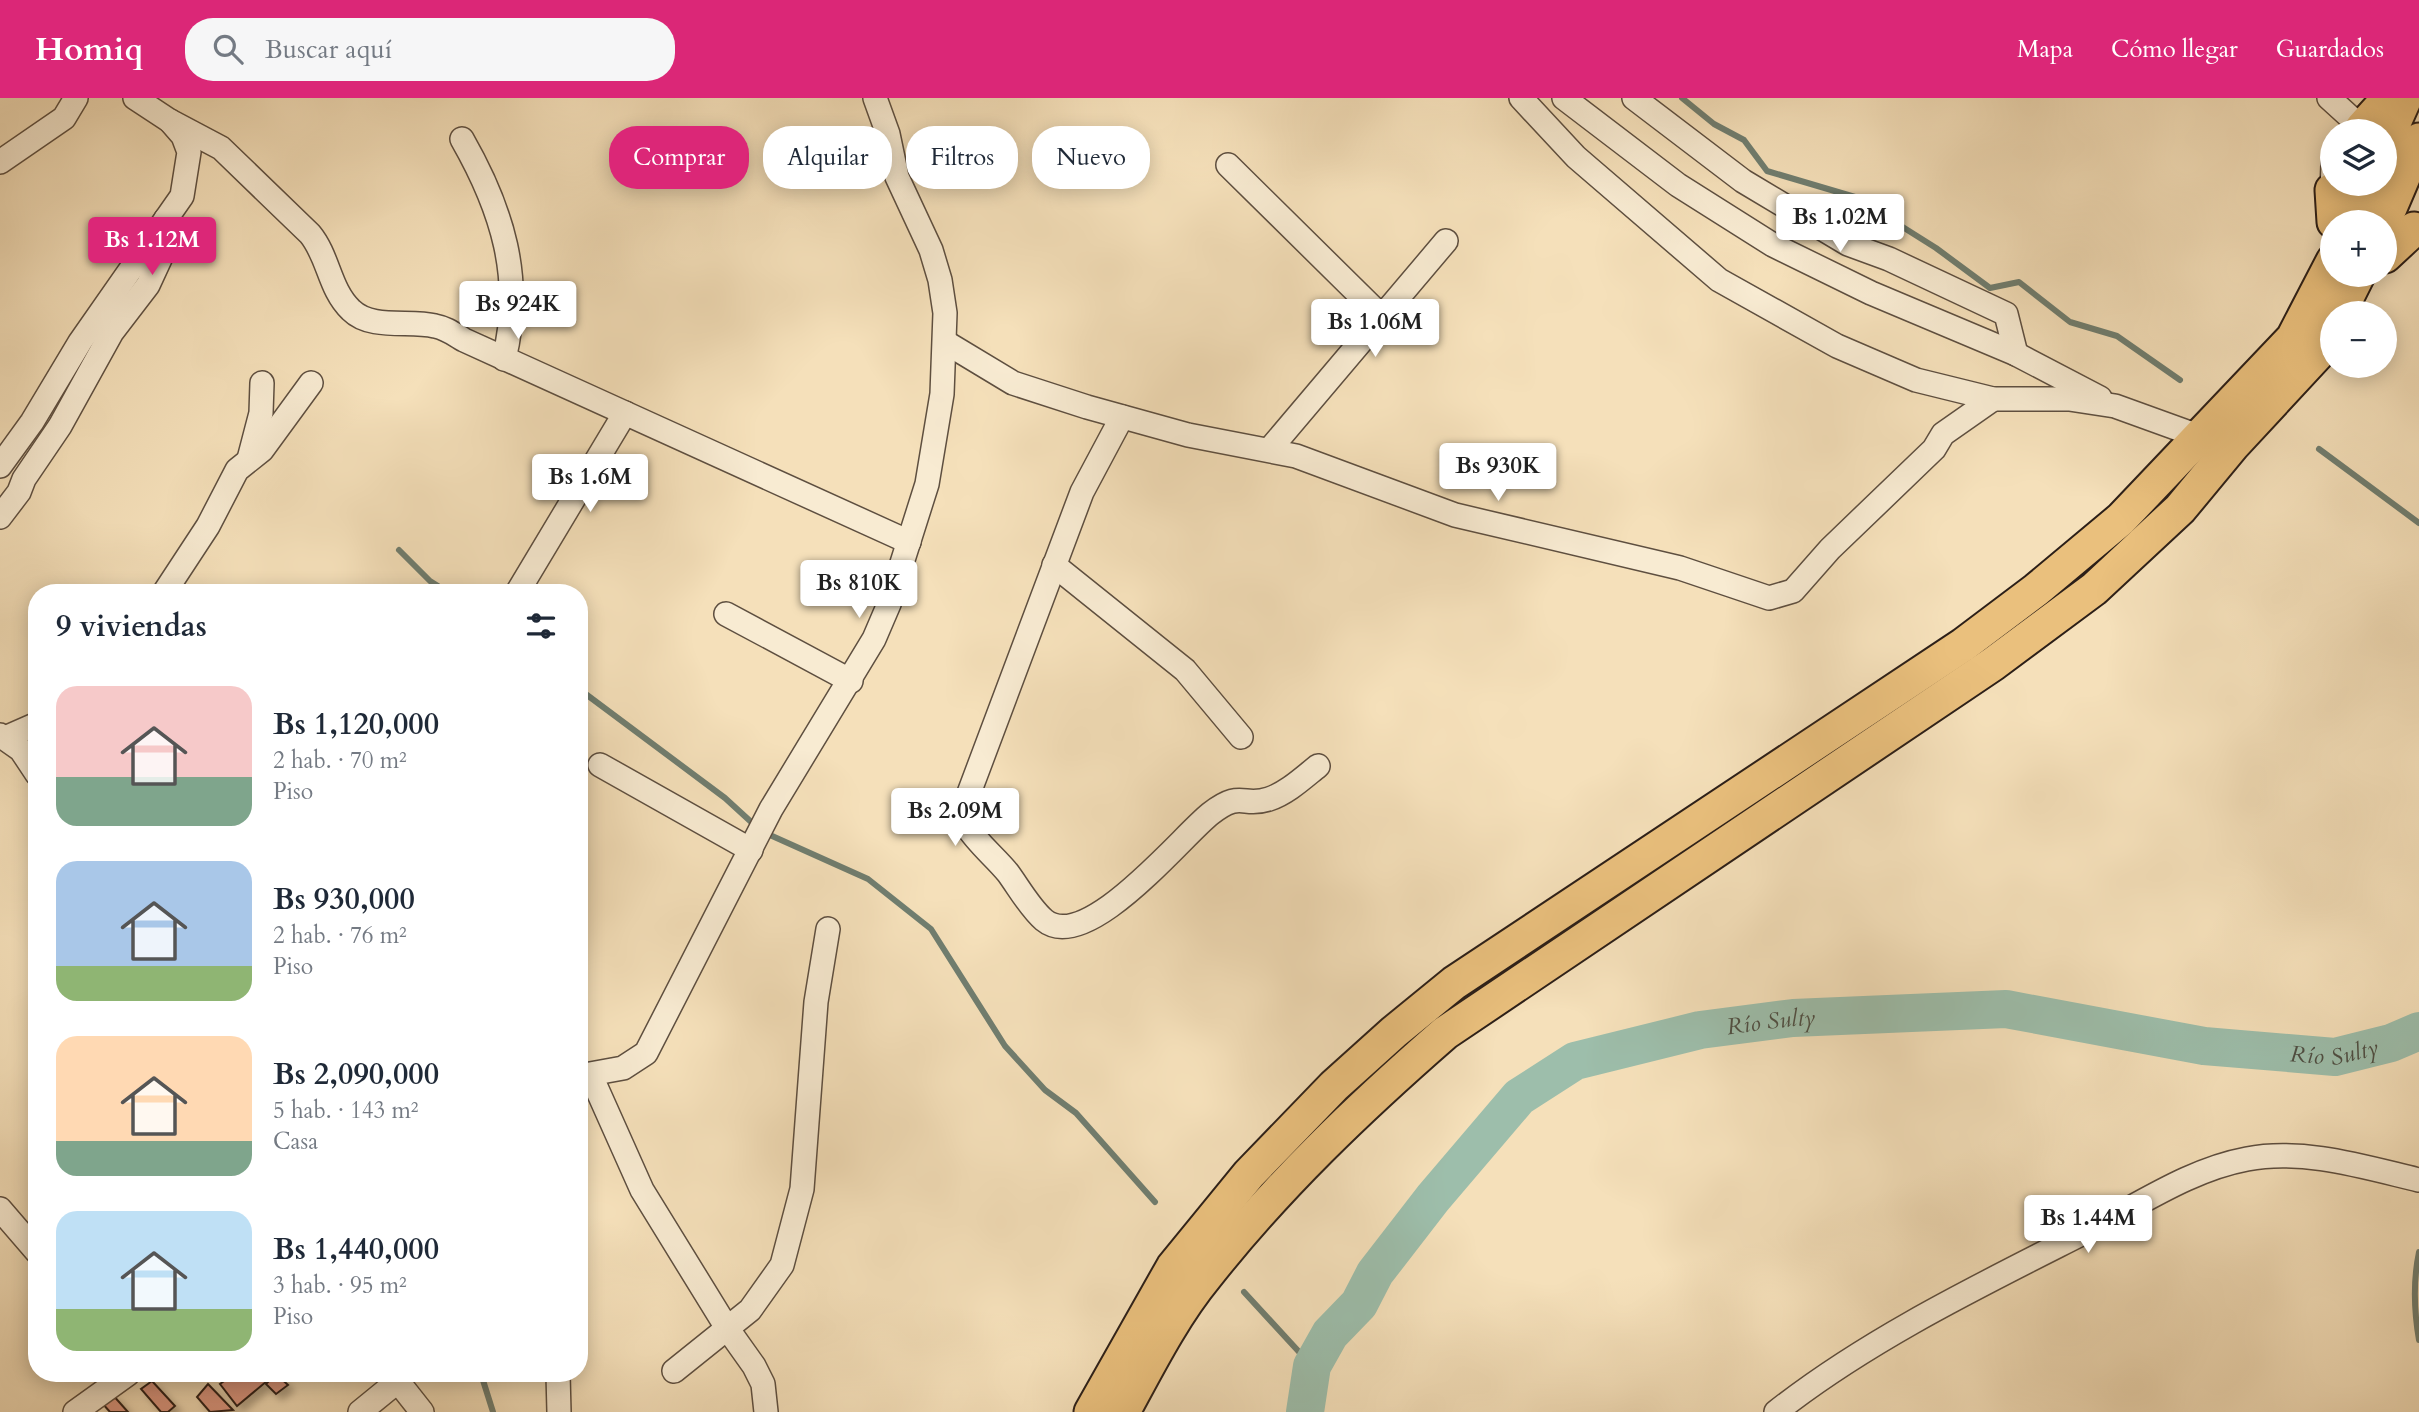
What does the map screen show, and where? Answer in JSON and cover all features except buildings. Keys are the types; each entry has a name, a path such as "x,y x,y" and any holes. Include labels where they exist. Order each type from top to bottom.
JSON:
{"highway":[{"path":"2397,189 2400,228"},
{"path":"1091,1412 1173,1267 1249,1174 1334,1086 1394,1032 1454,984 1963,645 2036,590 2121,519 2340,287"},
{"path":"1123,1412 1205,1277 1311,1155 1371,1097 1445,1033 1993,664 2094,589 2180,509 2320,351"}],"street":[{"path":"0,162 64,118 76,98"},
{"path":"135,98 170,121 221,148 310,234 322,249 341,298 362,319 432,325 909,542"},
{"path":"588,1074 623,1068 646,1053 771,809 851,681 889,604 909,542 935,447 945,342 940,280 931,250 897,177 888,134 875,98"},
{"path":"1521,98 1576,157 1719,281 1837,346 1889,370 1993,399 2069,399 2115,406"},
{"path":"1564,98 1678,185 1773,245 1871,293 2016,355 2115,406 2198,436"},
{"path":"1634,98 1743,181 1849,244 1889,259 2006,314 2016,355"},
{"path":"2329,98 2380,119"},
{"path":"0,466 32,422 80,342 182,196 189,152 183,136 170,121"},
{"path":"462,139 488,184 503,232 512,282 512,325 504,359"},
{"path":"1228,165 1382,317"},
{"path":"0,517 19,492 24,479 60,426 112,332 148,285 166,246 166,219"},
{"path":"1270,449 1446,241"},
{"path":"945,342 1013,383 1122,417 1188,435 1270,449 1331,468 1455,515 1680,568 1769,598 1793,591 1840,540 1934,449 1943,433 1993,399"},
{"path":"249,461 261,413 262,383"},
{"path":"170,584 208,526 237,470 262,450 311,383"},
{"path":"522,584 625,412"},
{"path":"1122,417 1082,492 1054,565 964,814 971,834 1005,870 1044,921 1067,927 1088,920 1125,896 1209,814 1226,803 1239,797 1266,800 1281,794 1318,766"},
{"path":"0,485 24,479"},
{"path":"1054,565 1185,670 1241,737"},
{"path":"726,614 851,681"},
{"path":"2,737 28,727"},
{"path":"2,737 22,751 28,760"},
{"path":"600,765 751,850"},
{"path":"674,1371 756,1303 782,1265 802,1189 816,1002 828,929"},
{"path":"588,1085 596,1087 642,1190 727,1328 754,1366 763,1384 766,1412"},
{"path":"1776,1412 1806,1388 1934,1312 2188,1178 2245,1159 2286,1154 2364,1167 2419,1180"},
{"path":"0,1209 28,1242"},
{"path":"75,1412 117,1382"},
{"path":"360,1412 391,1382"},
{"path":"398,1382 422,1412"},
{"path":"558,1382 559,1412"}],"waterway":[{"path":"1682,98 1714,124 1744,140 1767,171 1855,197 1936,248 1990,288 2019,282 2070,322 2117,336 2180,380"},
{"path":"2319,449 2419,523"},
{"path":"399,550 435,584"},
{"path":"588,696 725,798 761,831 868,879 931,929 1005,1046 1045,1090 1076,1113 1155,1202"},
{"name":"Río Sulty","path":"1305,1412 1312,1366 1330,1334 1359,1304 1375,1273 1433,1198 1519,1097 1575,1061 1700,1030 1793,1018 2006,1009 2204,1046 2335,1057 2391,1043 2419,1031"},
{"path":"2419,1252 2415,1296 2419,1340"},
{"path":"1244,1292 1312,1366"},
{"path":"484,1382 493,1412"}]}
